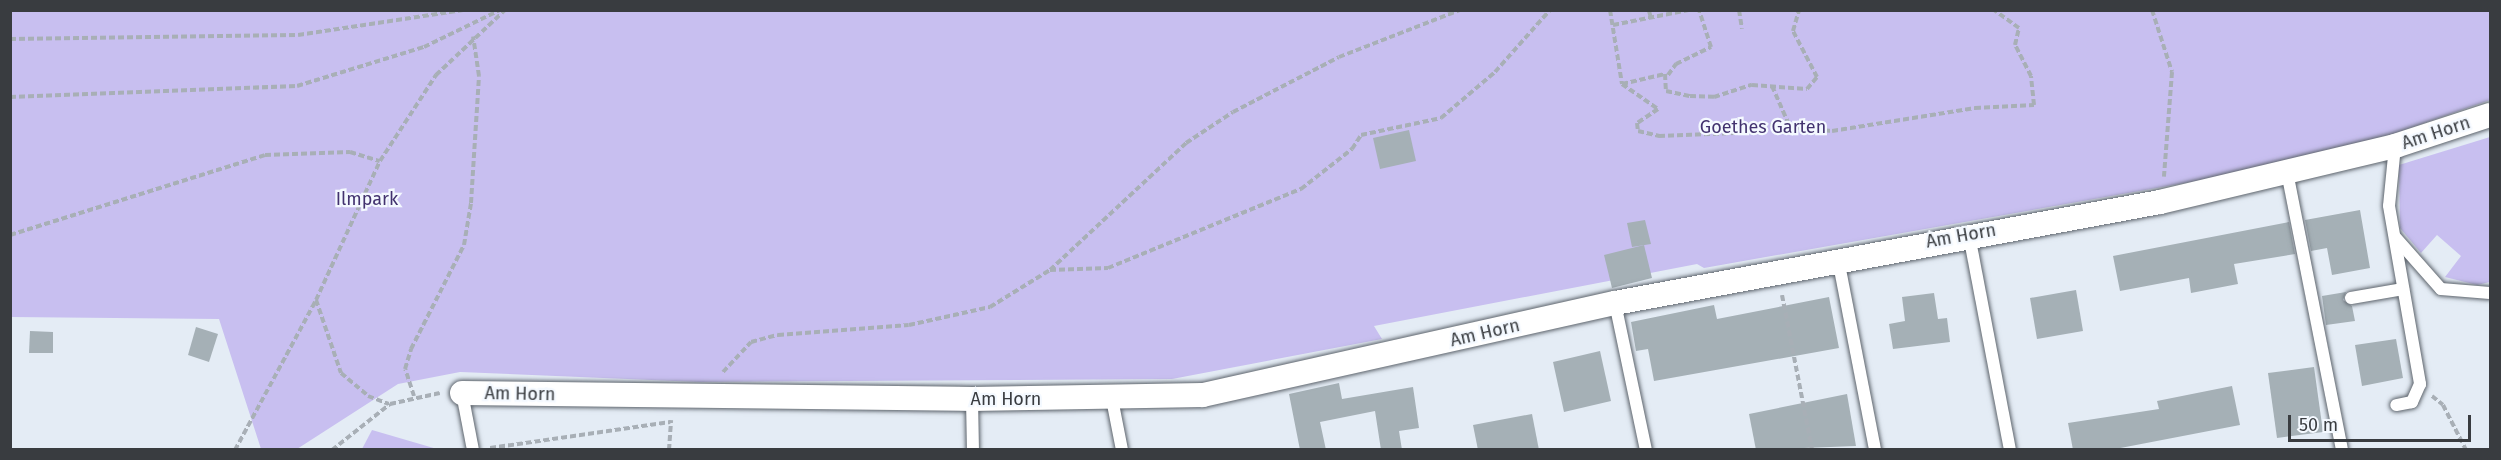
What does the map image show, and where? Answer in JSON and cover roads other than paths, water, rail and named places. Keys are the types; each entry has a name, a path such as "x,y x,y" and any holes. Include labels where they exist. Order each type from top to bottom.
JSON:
{"street":[{"name":"Am Horn","path":"462,393 972,399 1113,399 1203,395 1615,303 1838,258 2160,202 2395,146 2490,115"}],"lane":[{"path":"2395,146 2389,206 2418,389 2412,402 2397,405"},
{"path":"2288,172 2342,450"},
{"path":"1969,234 2010,450"},
{"path":"2394,236 2442,289 2490,293"},
{"path":"1838,258 1875,450"},
{"path":"2351,298 2403,289"},
{"path":"1615,303 1646,450"},
{"path":"462,393 472,450"},
{"path":"972,399 973,450"},
{"path":"1113,399 1122,450"}],"park label":[{"name":"Goethes Garten","path":"1763,127"},
{"name":"Ilmpark","path":"367,199"}]}
